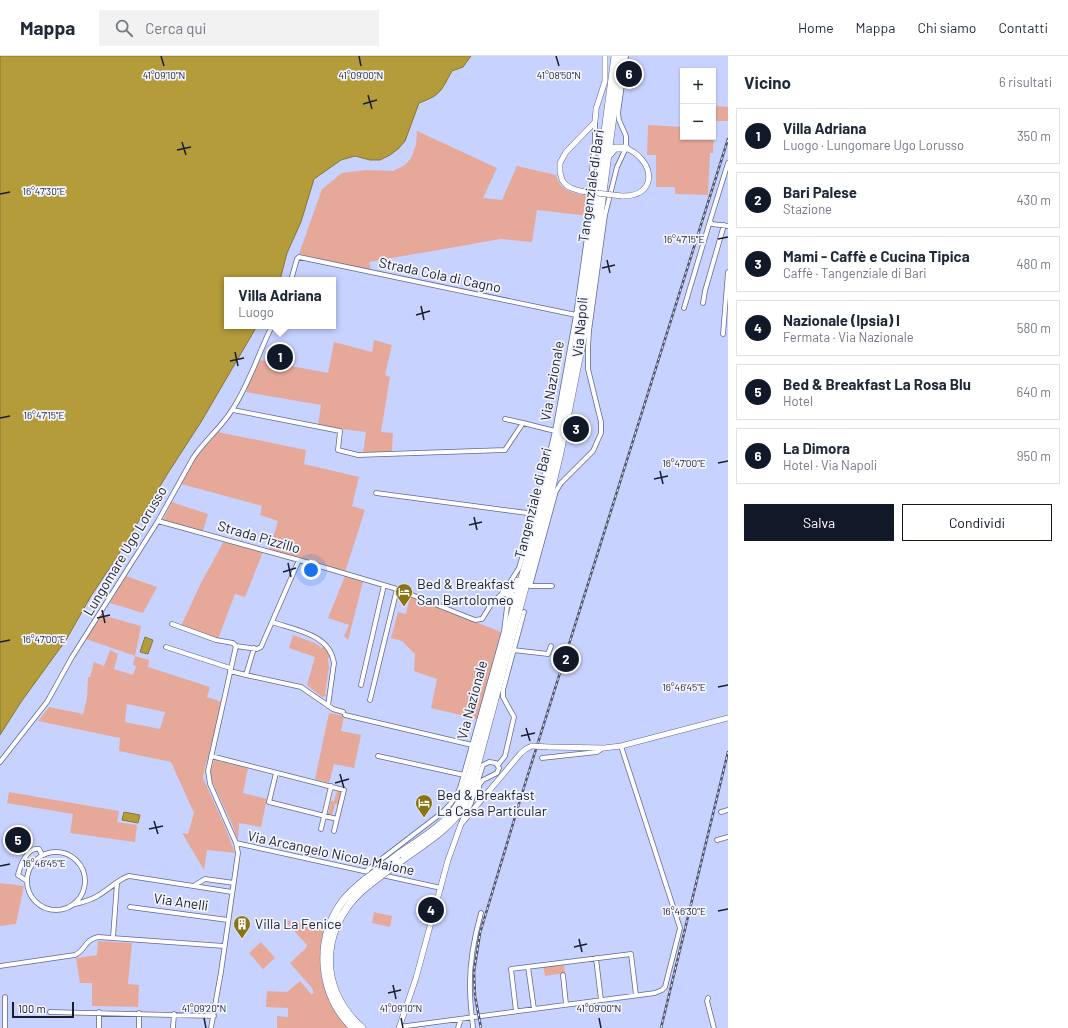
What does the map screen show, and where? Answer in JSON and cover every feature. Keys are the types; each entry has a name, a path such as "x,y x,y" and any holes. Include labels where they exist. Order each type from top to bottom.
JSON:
{"highway":[{"name":"Tangenziale di Bari","path":"358,1027 338,997 331,976 329,955 333,934 341,915 367,878 438,833 463,807 470,792 551,491 560,453 584,328 611,134 617,56"},
{"name":"Tangenziale di Bari","path":"399,858 449,815 458,804 465,790 469,776 547,485 573,362 617,56"},
{"path":"611,134 613,141 622,147"},
{"path":"608,156 612,150 622,147"},
{"path":"504,592 516,587 519,578 524,573"},
{"path":"504,592 512,595 513,597 508,619 507,635"}],"street":[{"name":"Via Nazionale","path":"367,878 450,806 456,798 464,775 504,631 507,607 504,592 521,564 555,431 576,315 589,222 589,201 595,140 596,109 605,81 605,56"},
{"path":"595,122 566,152 560,163 562,180 571,188 580,191 622,196 636,194 647,185 650,177 648,167 642,158 634,151 622,147 626,136 618,114 626,56"},
{"name":"Via Napoli","path":"552,586 530,586 556,491 561,483 593,451 601,433 601,422 588,369 589,331 605,215 622,147"},
{"path":"684,308 728,163"},
{"path":"703,303 705,291 726,225 712,224 710,221"},
{"name":"Strada Cola di Cagno","path":"293,277 297,259 299,257 576,315"},
{"path":"723,334 728,272"},
{"name":"Lungomare Ugo Lorusso","path":"0,762 47,702 72,657 158,521 193,458 233,410 271,329"},
{"path":"233,410 340,431 338,450 358,455 505,450 522,423"},
{"path":"505,419 555,431"},
{"path":"376,493 535,514"},
{"name":"Strada Pizzillo","path":"158,521 397,589 475,620 479,620 484,617 492,603 504,592"},
{"path":"172,624 216,640 233,643 236,646 254,648 261,647 299,560"},
{"path":"361,685 384,585"},
{"path":"370,700 397,589"},
{"path":"480,799 478,785 480,782 497,773 499,770 498,765 505,756 514,724 514,717 503,697 503,690 524,612"},
{"path":"272,622 313,636 328,646 334,663 328,706"},
{"path":"236,646 208,771 210,784 236,844"},
{"path":"513,650 548,654 551,646"},
{"path":"166,647 246,675 301,687 328,706 344,713 472,744"},
{"path":"246,675 254,648"},
{"path":"471,803 480,799 492,788 521,753 532,746 604,748 621,746 728,718"},
{"path":"498,765 493,762 486,763 483,766 471,803 461,824 452,848 416,978 399,1028 636,995 662,990 680,928 621,746"},
{"path":"542,758 597,752 604,748"},
{"path":"211,756 344,790 334,831"},
{"path":"378,756 464,775"},
{"path":"276,773 269,802 337,819"},
{"path":"321,829 331,786"},
{"path":"461,824 485,792 492,788"},
{"path":"479,790 485,792"},
{"path":"471,803 472,806 475,807"},
{"path":"721,812 728,810"},
{"path":"717,840 728,837"},
{"name":"Via Arcangelo Nicola Maione","path":"212,1028 238,854 236,844 367,878 441,888"},
{"path":"27,881 18,876 22,862 30,851 36,848 39,849 42,855"},
{"path":"75,904 80,898 85,884 85,876 78,862 72,857 57,852 42,855 31,866 28,873 28,889 37,903 44,908 52,910 68,908 75,904 90,900 125,877 129,876 195,885 232,892"},
{"path":"195,885 205,880 234,883"},
{"path":"112,937 117,883"},
{"name":"Via Anelli","path":"130,907 228,920"},
{"path":"473,1028 470,990 471,964 473,943 481,913"},
{"path":"0,966 75,955 82,951 87,942 98,937 224,946"},
{"path":"516,1011 511,969 631,954 636,995"},
{"path":"596,958 601,1000"},
{"path":"528,967 534,1009"},
{"path":"563,975 566,1004"},
{"path":"4,1028 5,996"},
{"path":"708,998 707,1001 714,1028"},
{"path":"50,1012 214,1016"},
{"path":"99,1012 99,1028"},
{"path":"139,1013 139,1028"},
{"path":"173,1028 174,1014"},
{"path":"458,1028 461,1019"}],"shaded area":[{"path":"0,56 471,56 463,67 452,71 440,92 419,103 405,141 398,149 380,160 370,160 355,156 341,160 314,179 301,222 287,253 281,277 224,277 224,329 255,329 201,422 91,596 66,640 21,702 0,735"},
{"path":"716,106 728,107 728,121 716,121"},
{"path":"648,125 680,127 680,140 714,140 713,153 710,153 708,195 675,194 675,187 656,187 656,155 647,155"},
{"path":"417,131 497,168 483,198 502,200 517,166 556,175 558,181 565,189 574,193 591,196 589,216 537,210 532,242 501,239 369,262 371,270 299,254 322,189 342,173 366,170 393,171 405,165 411,158 416,145"},
{"path":"374,340 392,345 385,375 390,377 381,432 393,433 392,451 363,453 366,432 318,425 321,405 246,392 259,360 328,373 334,342 372,352"},
{"path":"218,432 306,450 304,464 359,477 352,506 365,510 345,572 269,550 278,521 260,515 262,506 181,484 197,455"},
{"path":"172,502 208,514 203,531 163,520"},
{"path":"224,541 263,552 245,597 235,594 218,639 181,626 201,583"},
{"path":"126,576 157,587 143,613 110,603"},
{"path":"345,576 363,582 348,640 344,636 349,625 328,618"},
{"path":"410,596 501,632 477,719 431,708 437,679 414,671 415,654 402,641 391,638 398,612 406,614"},
{"path":"102,615 141,626 135,656 86,639"},
{"path":"293,635 315,643 322,648 325,646 331,657 328,658 329,668 325,694 328,695 322,697 307,685 315,657 289,648"},
{"path":"145,637 153,640 148,654 140,652"},
{"path":"110,650 118,654 114,669 133,675 136,666 133,665 135,656 149,660 148,667 210,687 207,697 222,702 203,778 235,853 207,850 204,870 182,833 188,834 194,813 171,762 119,751 120,738 38,721 49,707 83,714 87,698 88,677 90,677 94,662 104,666","holes":["127,704 165,712 160,729 125,722"]},
{"path":"329,713 344,716 341,731 361,735 354,768 334,764 329,783 315,779"},
{"path":"214,760 248,768 243,793 267,799 261,827 239,823 238,841 232,824 211,779 210,774"},
{"path":"337,791 341,792 338,805 335,804 332,815 328,814 331,801 334,801"},
{"path":"9,792 119,811 117,822 137,825 135,842 70,833 73,814 7,803"},
{"path":"124,812 140,815 138,823 122,820"},
{"path":"0,883 24,886 16,924 0,926"},
{"path":"374,912 392,916 390,927 372,923"},
{"path":"284,920 326,927 320,954 322,980 332,1004 348,1028 277,1028 277,1016 288,1017 288,1008 266,1007 267,991 287,992 300,981 311,994 314,993 312,988 290,963 306,948 307,945"},
{"path":"98,941 132,943 128,984 139,985 138,1007 92,1006 92,983 80,983 76,958 97,955"},
{"path":"261,942 275,958 263,969 249,953"},
{"path":"564,963 565,973 545,976 543,965"}],"railway":[{"path":"481,1028 475,996 474,972 480,933 525,784 728,139"},
{"path":"661,1028 728,752"}],"place":[{"name":"La Dimora","path":"629,74"},
{"name":"Villa Adriana","path":"280,357"},
{"name":"Mami - Caffè e Cucina Tipica","path":"576,429"},
{"name":"Bed & Breakfast San Bartolomeo","path":"404,607"},
{"name":"Bari Palese","path":"566,659"},
{"name":"Bed & Breakfast La Casa Particular","path":"424,818"},
{"name":"Bed & Breakfast La Rosa Blu","path":"18,840"},
{"name":"Nazionale (Ipsia) I","path":"431,910"},
{"name":"Villa La Fenice","path":"242,939"}]}
